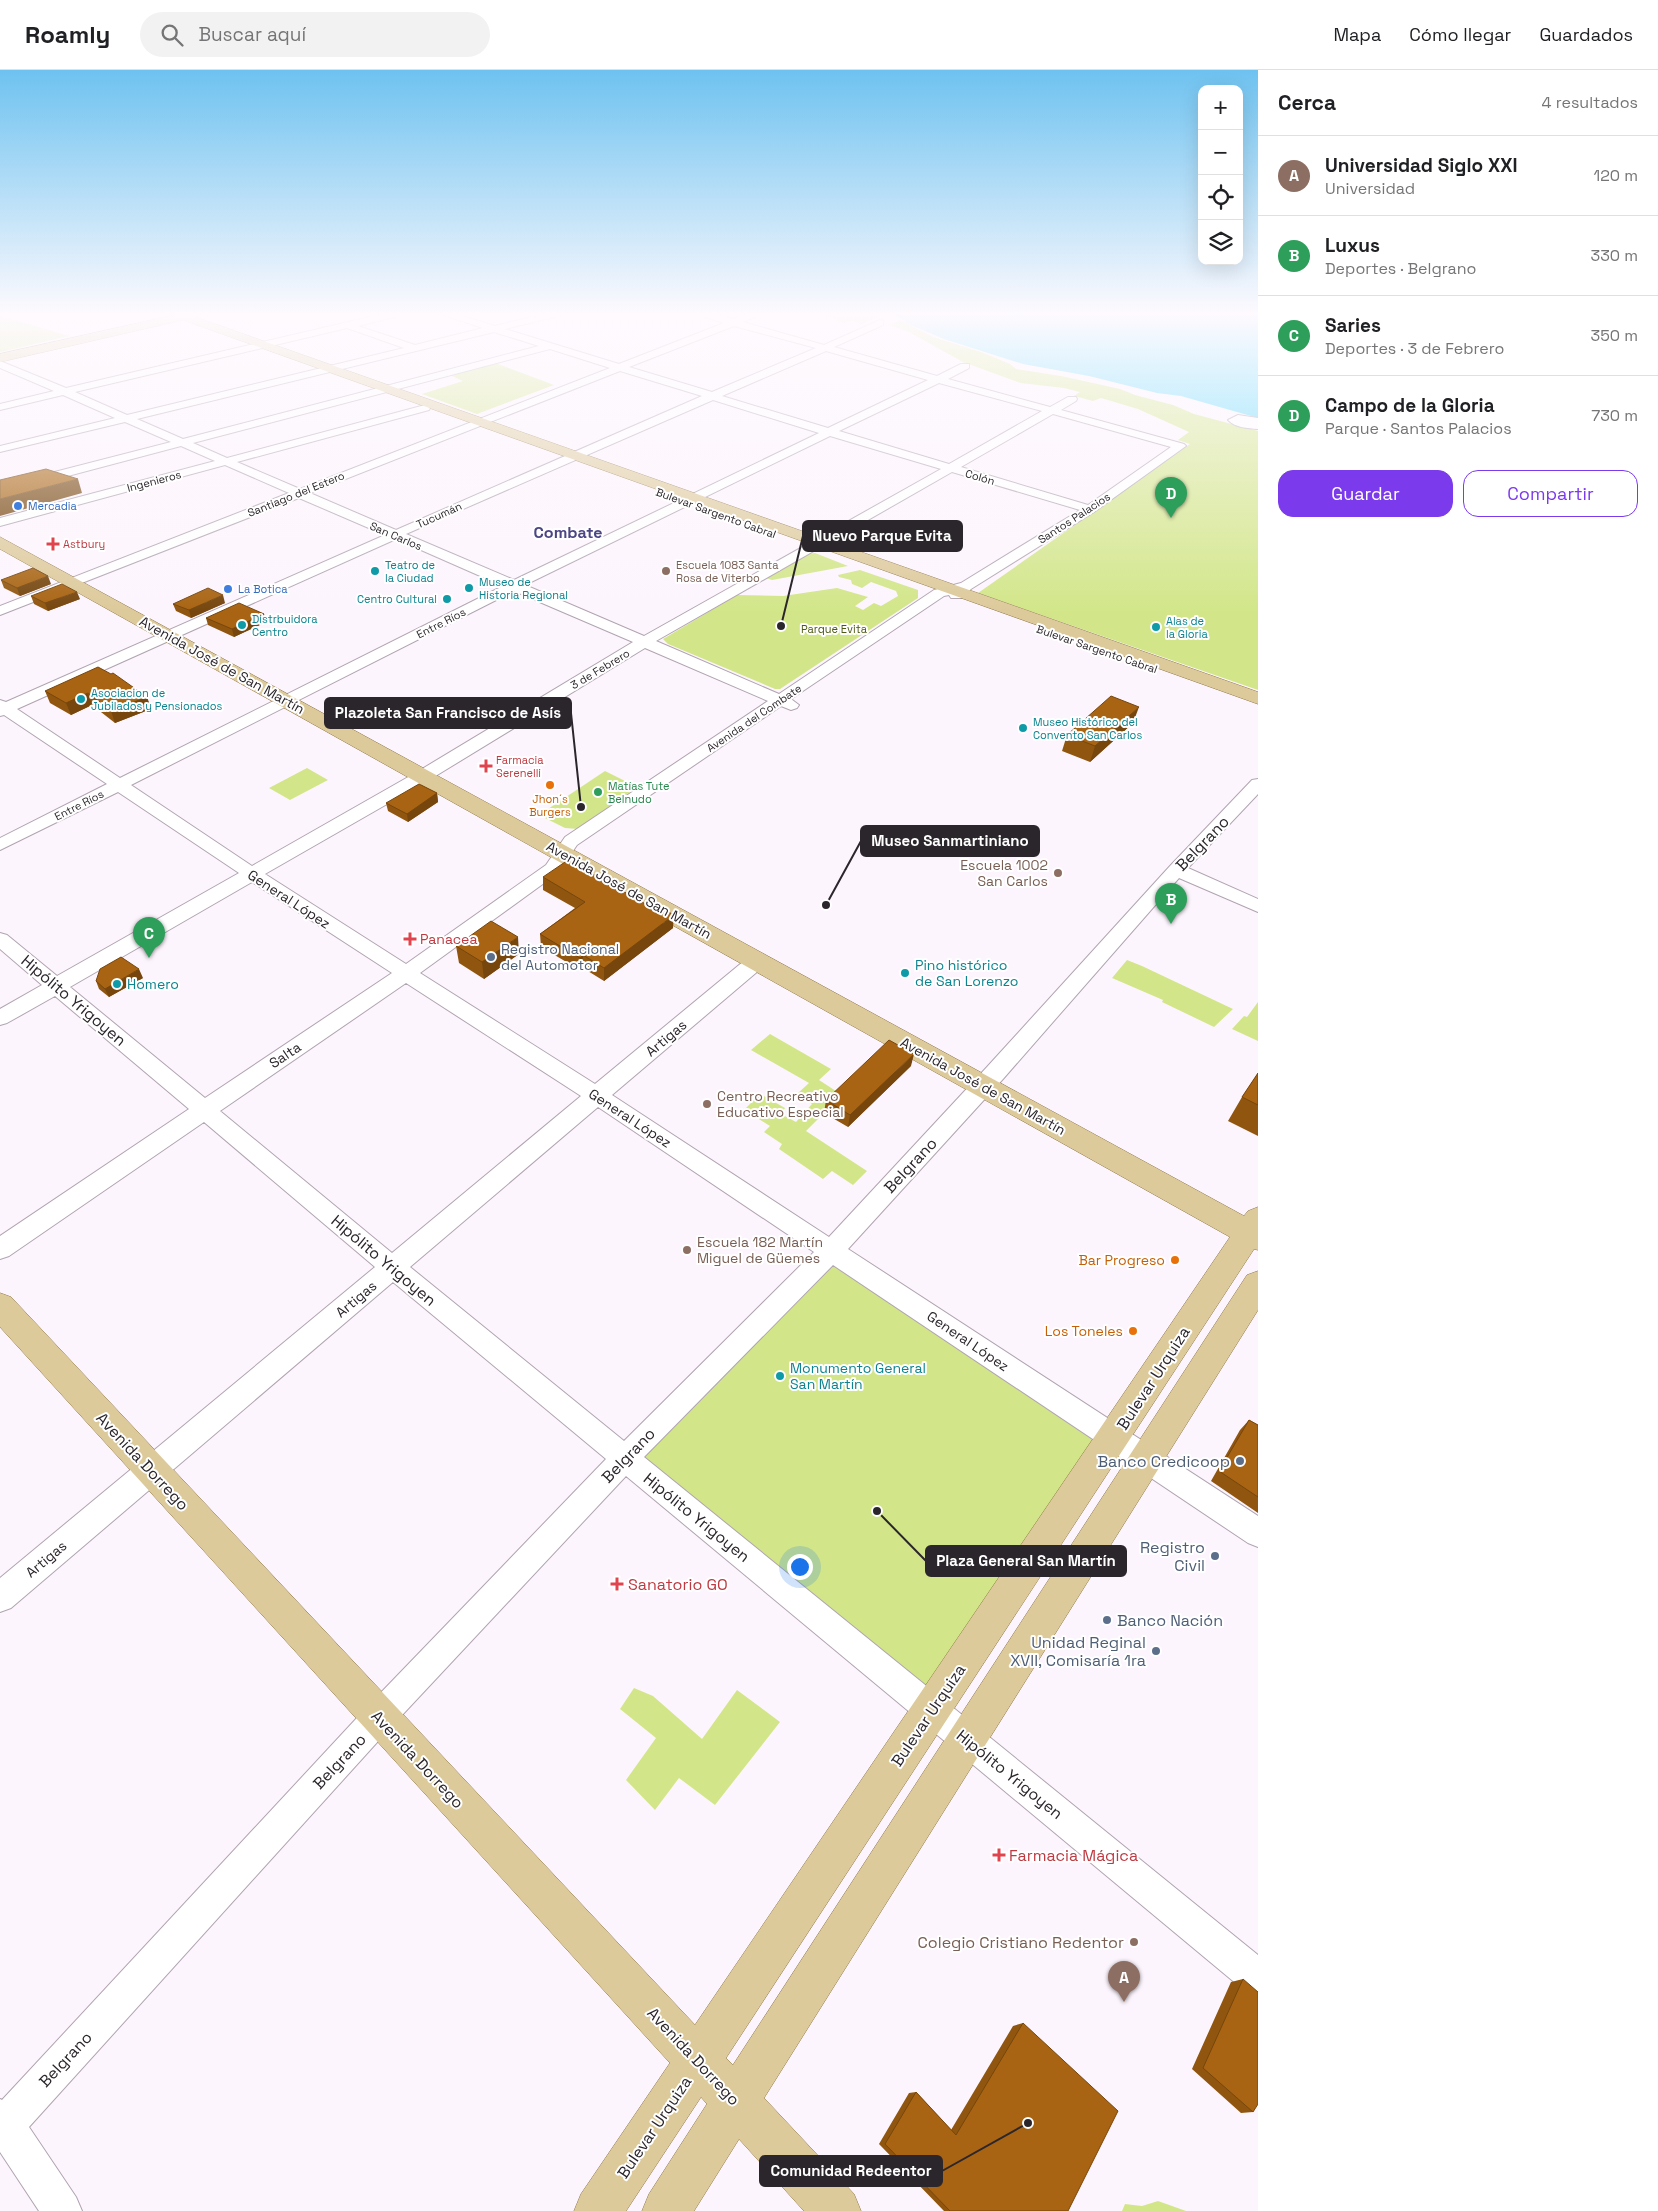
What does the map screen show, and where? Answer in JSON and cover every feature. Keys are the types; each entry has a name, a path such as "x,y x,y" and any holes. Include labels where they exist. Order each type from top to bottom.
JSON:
{"main road":[{"name":"Bulevar Sargento Cabral","path":"438,412 476,423"},
{"name":"Bulevar Sargento Cabral","path":"445,412 815,544 1258,698"},
{"name":"Avenida José de San Martín","path":"0,531 79,580"},
{"name":"Avenida José de San Martín","path":"0,542 79,580 177,633 1256,1227"},
{"name":"Bulevar Sargento Cabral","path":"954,592 1258,706"},
{"name":"Avenida José de San Martín","path":"571,850 757,961 989,1080"},
{"name":"Bulevar Urquiza","path":"598,2211 1256,1227"},
{"path":"666,2211 1258,1284"},
{"name":"Avenida Dorrego","path":"0,1306 837,2211"}],"street":[{"name":"San Carlos","path":"109,412 786,703"},
{"path":"1,448 155,412"},
{"path":"0,490 300,412"},
{"name":"Ingenieros","path":"0,522 410,412"},
{"name":"Santiago del Estero","path":"0,611 504,412"},
{"name":"Tucumán","path":"2,708 177,633 675,412"},
{"name":"Colón","path":"764,412 1090,509"},
{"name":"Entre Ríos","path":"0,845 513,586 870,412"},
{"name":"3 de Febrero","path":"0,1018 430,772 644,642 1047,412"},
{"name":"Santos Palacios","path":"954,592 1090,509 1180,446 1057,412"},
{"path":"1258,422 1238,418 1234,420 1241,424 1258,426"},
{"name":"Avenida del Combate","path":"571,850 786,703 954,592"},
{"name":"General López","path":"2,708 405,974 597,1096 1258,1533"},
{"name":"Belgrano","path":"2,2124 379,1717 625,1458 831,1251 989,1080 1176,870 1258,784"},
{"name":"Salta","path":"0,1249 405,974 552,869 571,850"},
{"path":"1176,870 1258,906"},
{"name":"Hipólito Yrigoyen","path":"0,939 393,1268 1258,1978"},
{"name":"Artigas","path":"0,1597 757,961"},
{"path":"2,2124 62,2211"}],"green space":[{"path":"1144,412 1189,412 1258,431 1258,690 978,593 1190,444 1178,440 1189,432"},
{"path":"815,553 848,566 772,580 766,578 805,554"},
{"name":"Parque Evita","path":"860,570 918,590 918,598 780,689 775,689 668,644 663,639 737,595 783,596 837,588 868,597 855,606 863,610 874,603 881,606 898,596 896,591 871,582 862,588 852,584 851,580 839,577 838,575"},
{"path":"307,768 328,780 290,800 269,788"},
{"path":"605,771 637,787 578,829 565,828 539,815"},
{"path":"1127,960 1233,1009 1214,1027 1162,1002 1163,1000 1112,978"},
{"path":"1258,1002 1258,1041 1232,1029 1244,1016 1247,1017"},
{"path":"770,1034 831,1069 819,1080 842,1095 806,1131 867,1171 853,1185 832,1171 823,1179 779,1149 782,1144 764,1132 770,1126 744,1110 760,1094 785,1108 781,1114 796,1122 812,1104 798,1093 809,1083 751,1050"},
{"path":"831,1251 1114,1438 932,1710 625,1458"},
{"path":"634,1688 653,1696 702,1739 737,1690 780,1722 715,1805 679,1778 655,1810 626,1780 656,1738 620,1709"},
{"path":"1158,2201 1186,2211 1122,2211 1125,2204 1142,2206"}],"water":[{"path":"1237,412 1258,412 1258,418"}],"building":[{"path":"46,469 78,479 0,499 0,480"},
{"path":"33,568 48,576 17,588 1,580"},
{"path":"62,584 77,592 45,603 31,596"},
{"path":"208,588 223,595 189,610 173,604"},
{"path":"239,603 264,614 232,629 206,618"},
{"path":"98,667 111,674 113,673 147,697 111,711 88,693 66,703 45,691"},
{"path":"1111,696 1139,707 1095,746 1067,735"},
{"path":"419,784 437,793 407,814 386,803"},
{"path":"568,860 649,906 652,903 674,915 604,968 583,955 580,958 540,934 585,902 543,877"},
{"path":"491,921 518,937 482,962 456,946"},
{"path":"121,957 139,969 105,989 96,981 100,969"},
{"path":"889,1040 914,1054 850,1115 826,1100"},
{"path":"1258,1073 1258,1105 1242,1097"},
{"name":"Banco Credicoop","path":"1249,1420 1258,1425 1258,1497 1219,1471"},
{"path":"1243,1979 1258,1992 1258,2104 1253,2112 1203,2068"},
{"path":"1023,2023 1118,2111 1068,2211 950,2211 885,2144 916,2092 956,2135"}],"place":[{"name":"Mercadia","path":"18,506"},
{"name":"Campo de la Gloria","path":"1171,518"},
{"name":"Astbury","path":"53,544"},
{"name":"Teatro de la Ciudad","path":"375,571"},
{"name":"Escuela 1083 Santa Rosa de Viterbo","path":"666,571"},
{"name":"Museo de Historia Regional","path":"469,588"},
{"name":"La Botica","path":"228,589"},
{"name":"Centro Cultural","path":"447,599"},
{"name":"Distrbuidora Centro","path":"242,625"},
{"name":"Nuevo Parque Evita","path":"781,626"},
{"name":"Alas de la Gloria","path":"1156,627"},
{"name":"Asociacion de Jubilados y Pensionados","path":"81,699"},
{"name":"Museo Histórico del Convento San Carlos","path":"1023,728"},
{"name":"Farmacia Serenelli","path":"486,766"},
{"name":"Jhon´s Burgers","path":"550,785"},
{"name":"Matías Tute Belnudo","path":"598,792"},
{"name":"Plazoleta San Francisco de Asís","path":"581,807"},
{"name":"Escuela 1002 San Carlos","path":"1058,873"},
{"name":"Museo Sanmartiniano","path":"826,905"},
{"name":"Luxus","path":"1171,924"},
{"name":"Panacea","path":"410,939"},
{"name":"Registro Nacional del Automotor","path":"491,957"},
{"name":"Saries","path":"149,958"},
{"name":"Pino histórico de San Lorenzo","path":"905,973"},
{"name":"Homero","path":"117,984"},
{"name":"Centro Recreativo Educativo Especial","path":"707,1104"},
{"name":"Escuela 182 Martín Miguel de Güemes","path":"687,1250"},
{"name":"Bar Progreso","path":"1175,1260"},
{"name":"Los Toneles","path":"1133,1331"},
{"name":"Monumento General San Martín","path":"780,1376"},
{"name":"Banco Credicoop","path":"1240,1461"},
{"name":"Plaza General San Martín","path":"877,1511"},
{"name":"Registro Civil","path":"1215,1556"},
{"name":"Sanatorio GO","path":"617,1584"},
{"name":"Banco Nación","path":"1107,1620"},
{"name":"Unidad Reginal XVII, Comisaría 1ra","path":"1156,1651"},
{"name":"Farmacia Mágica","path":"999,1855"},
{"name":"Colegio Cristiano Redentor","path":"1134,1942"},
{"name":"Universidad Siglo XXI","path":"1124,2002"},
{"name":"Comunidad Redeentor","path":"1028,2123"}],"district":[{"name":"Combate","path":"568,532"}]}
